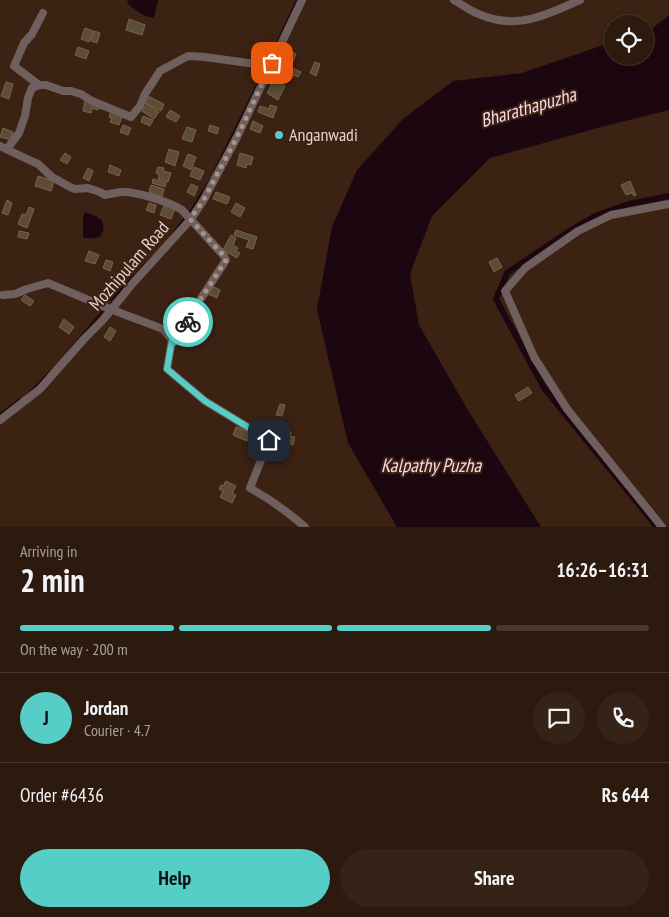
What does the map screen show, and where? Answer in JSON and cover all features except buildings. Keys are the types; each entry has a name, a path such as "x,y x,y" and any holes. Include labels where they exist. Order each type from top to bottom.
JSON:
{"street":[{"name":"Mozhipulam Road","path":"0,420 40,389 103,320 190,219 203,201 237,137 302,0"},
{"path":"454,0 480,15 509,23 540,18 580,0"},
{"path":"39,85 14,66 24,43 32,34 43,13"},
{"path":"3,295 15,294 48,283 163,329 173,343 184,331 191,314 226,260 224,256 182,210 176,206 139,194 122,192 105,195 88,188 75,189 52,177 38,164 4,147 19,133 32,88 39,85 46,85 62,91 70,90 131,117 140,106 145,94 160,71 188,56 248,63 272,63"},
{"path":"662,527 567,409 534,357 505,291 525,268 578,231 611,215 669,204"},
{"path":"172,340 167,369 205,401 269,440 250,488 285,510 305,527"}],"water":[{"path":"128,0 158,0 154,18 136,11 127,3"},
{"name":"Kalpathy Puzha","path":"669,15 669,110 490,158 432,216 410,274 419,325 466,407 541,527 397,527 348,443 317,309 332,227 357,170 403,119 453,81 522,73 604,45 604,65 654,65 654,27"},
{"path":"85,212 92,214 103,223 103,230 99,237 83,238 83,217"}],"waterway":[{"path":"268,58 297,0"},
{"path":"214,172 265,69"},
{"path":"190,212 211,178"},
{"path":"657,527 544,388 496,299 507,273 571,230 597,215 629,204 669,196"},
{"path":"170,237 184,219"},
{"path":"111,300 152,257"},
{"path":"68,352 102,312"},
{"path":"30,392 50,372"},
{"path":"0,414 20,399"}],"way so far":[{"path":"188,322 191,314 226,260 190,219 203,201 237,137 272,63"}],"place":[{"name":"Anganwadi","path":"279,135"}],"route":[{"path":"188,322 184,331 173,343 172,340 167,369 205,401 269,440"}],"water label":[{"name":"Bharathapuzha","path":"528,107"}]}
